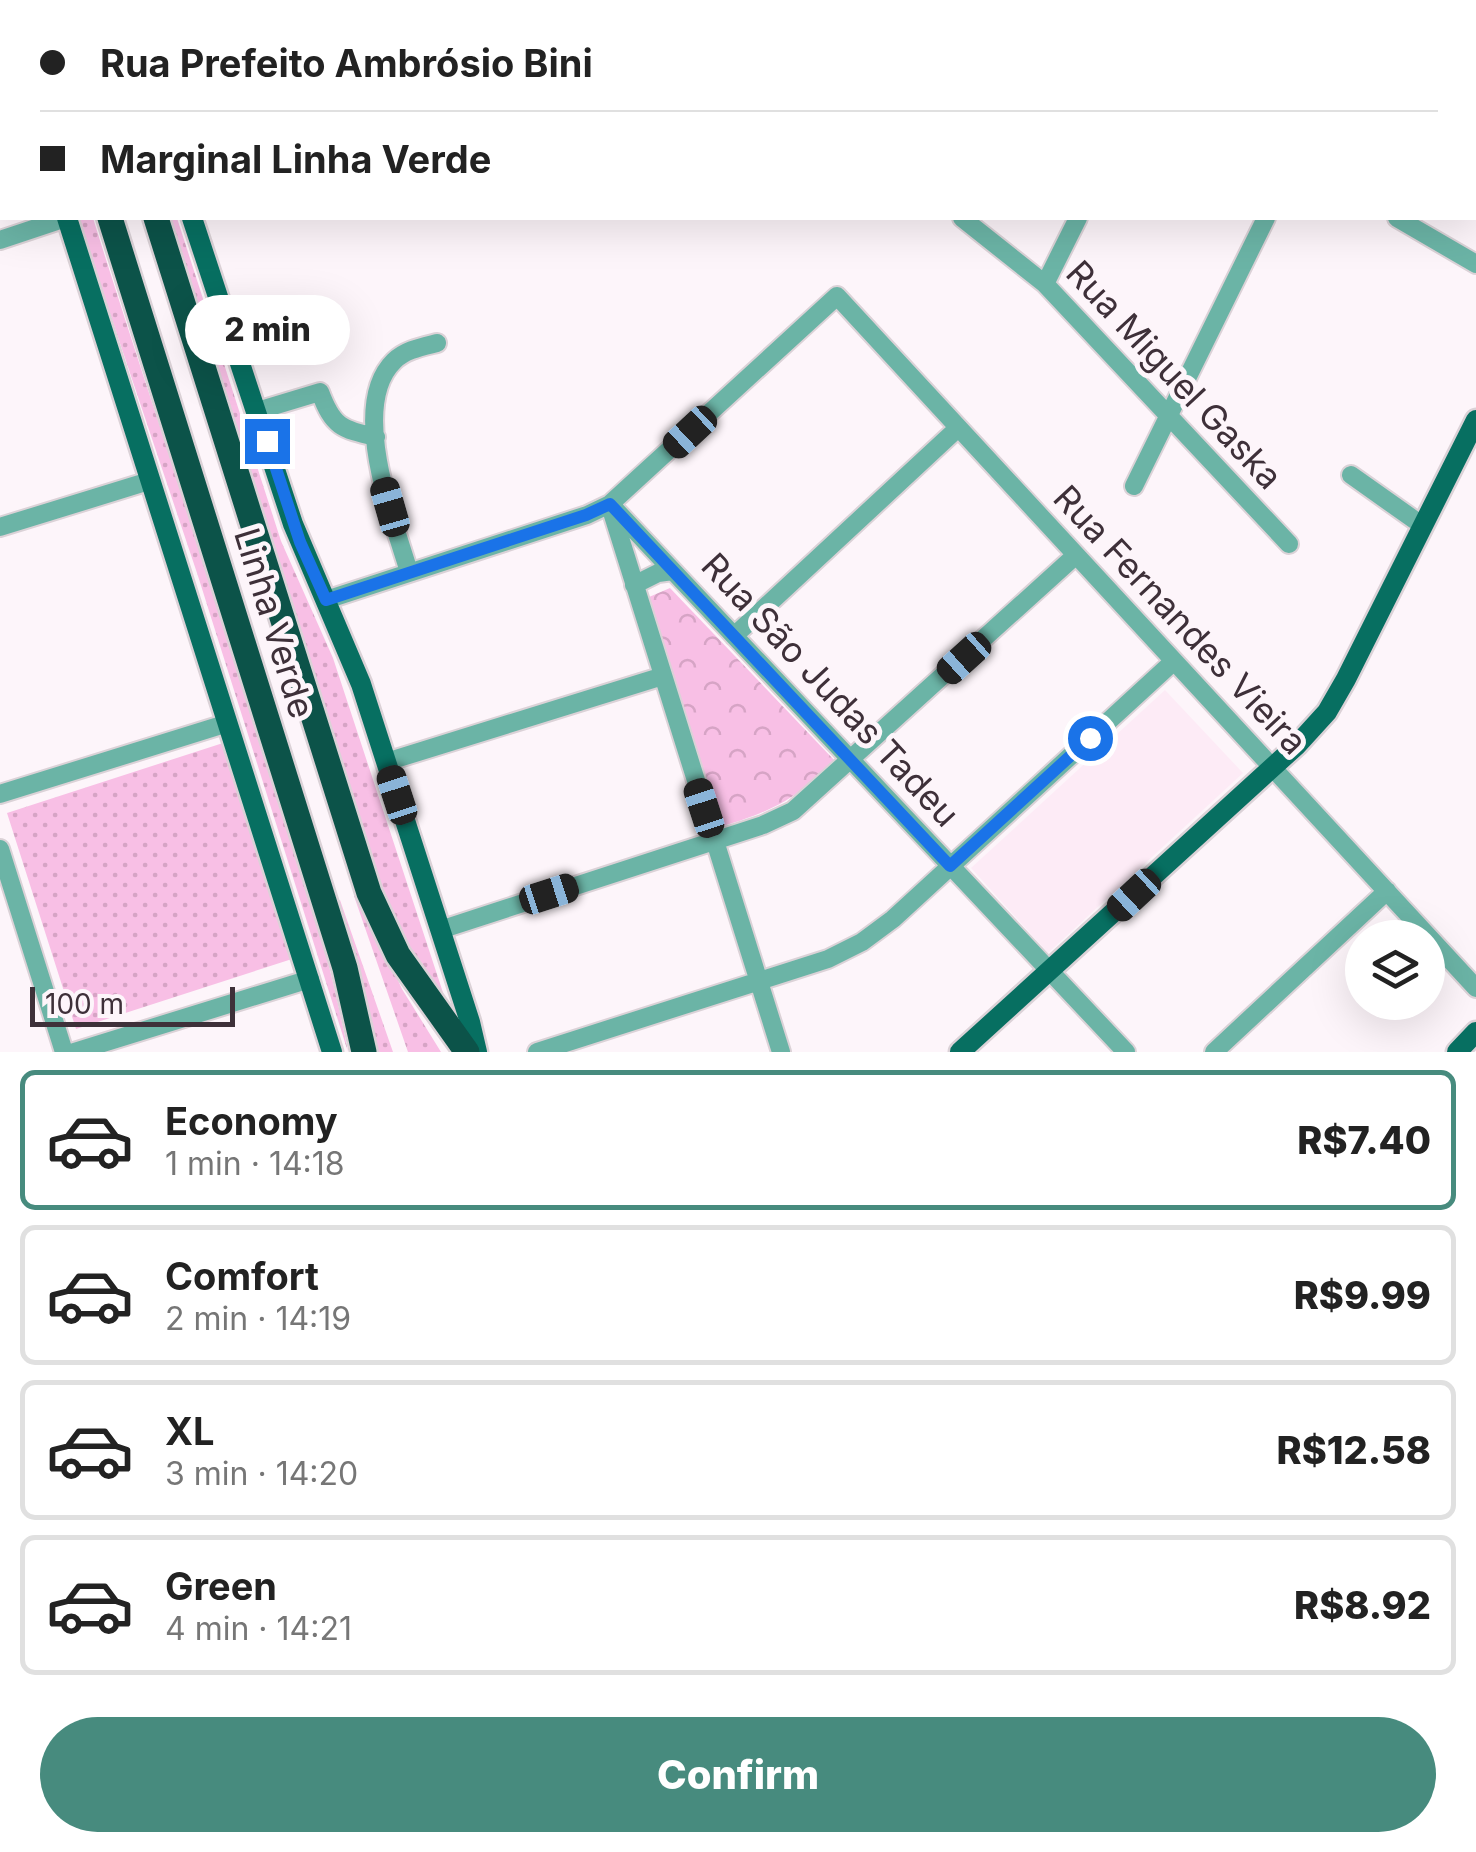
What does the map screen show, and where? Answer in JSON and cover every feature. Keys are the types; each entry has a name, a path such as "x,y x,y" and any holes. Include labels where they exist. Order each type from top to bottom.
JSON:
{"highway":[{"name":"Linha Verde","path":"111,220 345,968 364,1052"},
{"name":"Linha Verde","path":"157,220 369,893 398,956 466,1052"}],"main road":[{"path":"67,220 332,1052"},
{"path":"193,220 294,524 351,656 476,1052"},
{"path":"960,1052 1313,728 1338,694 1476,420"},
{"path":"1456,1052 1476,1032"}],"street":[{"path":"0,240 60,220"},
{"name":"Rua Miguel Gaska","path":"965,220 1045,284 1289,544"},
{"path":"1045,284 1077,220"},
{"path":"1134,486 1265,220"},
{"path":"1400,220 1476,264"},
{"name":"Rua Fernandes Vieira","path":"610,504 837,296 1476,988"},
{"path":"410,572 381,474 376,437 377,397 384,375 406,353 436,343"},
{"path":"257,411 320,392 328,413 339,426 376,437"},
{"path":"734,636 958,428"},
{"path":"1350,476 1423,526"},
{"path":"0,527 150,481"},
{"path":"326,600 610,504 781,1052"},
{"name":"Rua São Judas Tadeu","path":"610,504 1126,1052"},
{"path":"440,930 794,811 1076,556"},
{"path":"634,584 673,571"},
{"path":"538,1052 828,959 862,942 1174,662"},
{"path":"386,762 663,676"},
{"path":"0,794 228,723"},
{"path":"0,849 64,1052"},
{"path":"1214,1052 1386,892"},
{"path":"74,1052 310,978"}],"shaded area":[{"path":"1165,690 1243,773 1048,953 971,868"}],"green space":[{"path":"79,220 94,220 220,608 309,894 348,1052 198,576"},
{"path":"165,220 178,220 281,541 333,658 455,1029 418,971 380,890"},
{"path":"670,588 836,762 782,802 720,827 649,597"},
{"path":"223,743 292,959 76,1029 7,813"},
{"path":"358,894 402,989 441,1052 408,1052 354,896"},
{"path":"340,900 393,1052 376,1052 357,968 336,902"}],"route":[{"path":"267,441 300,542 326,600 610,504 950,866 1090,738"}]}
